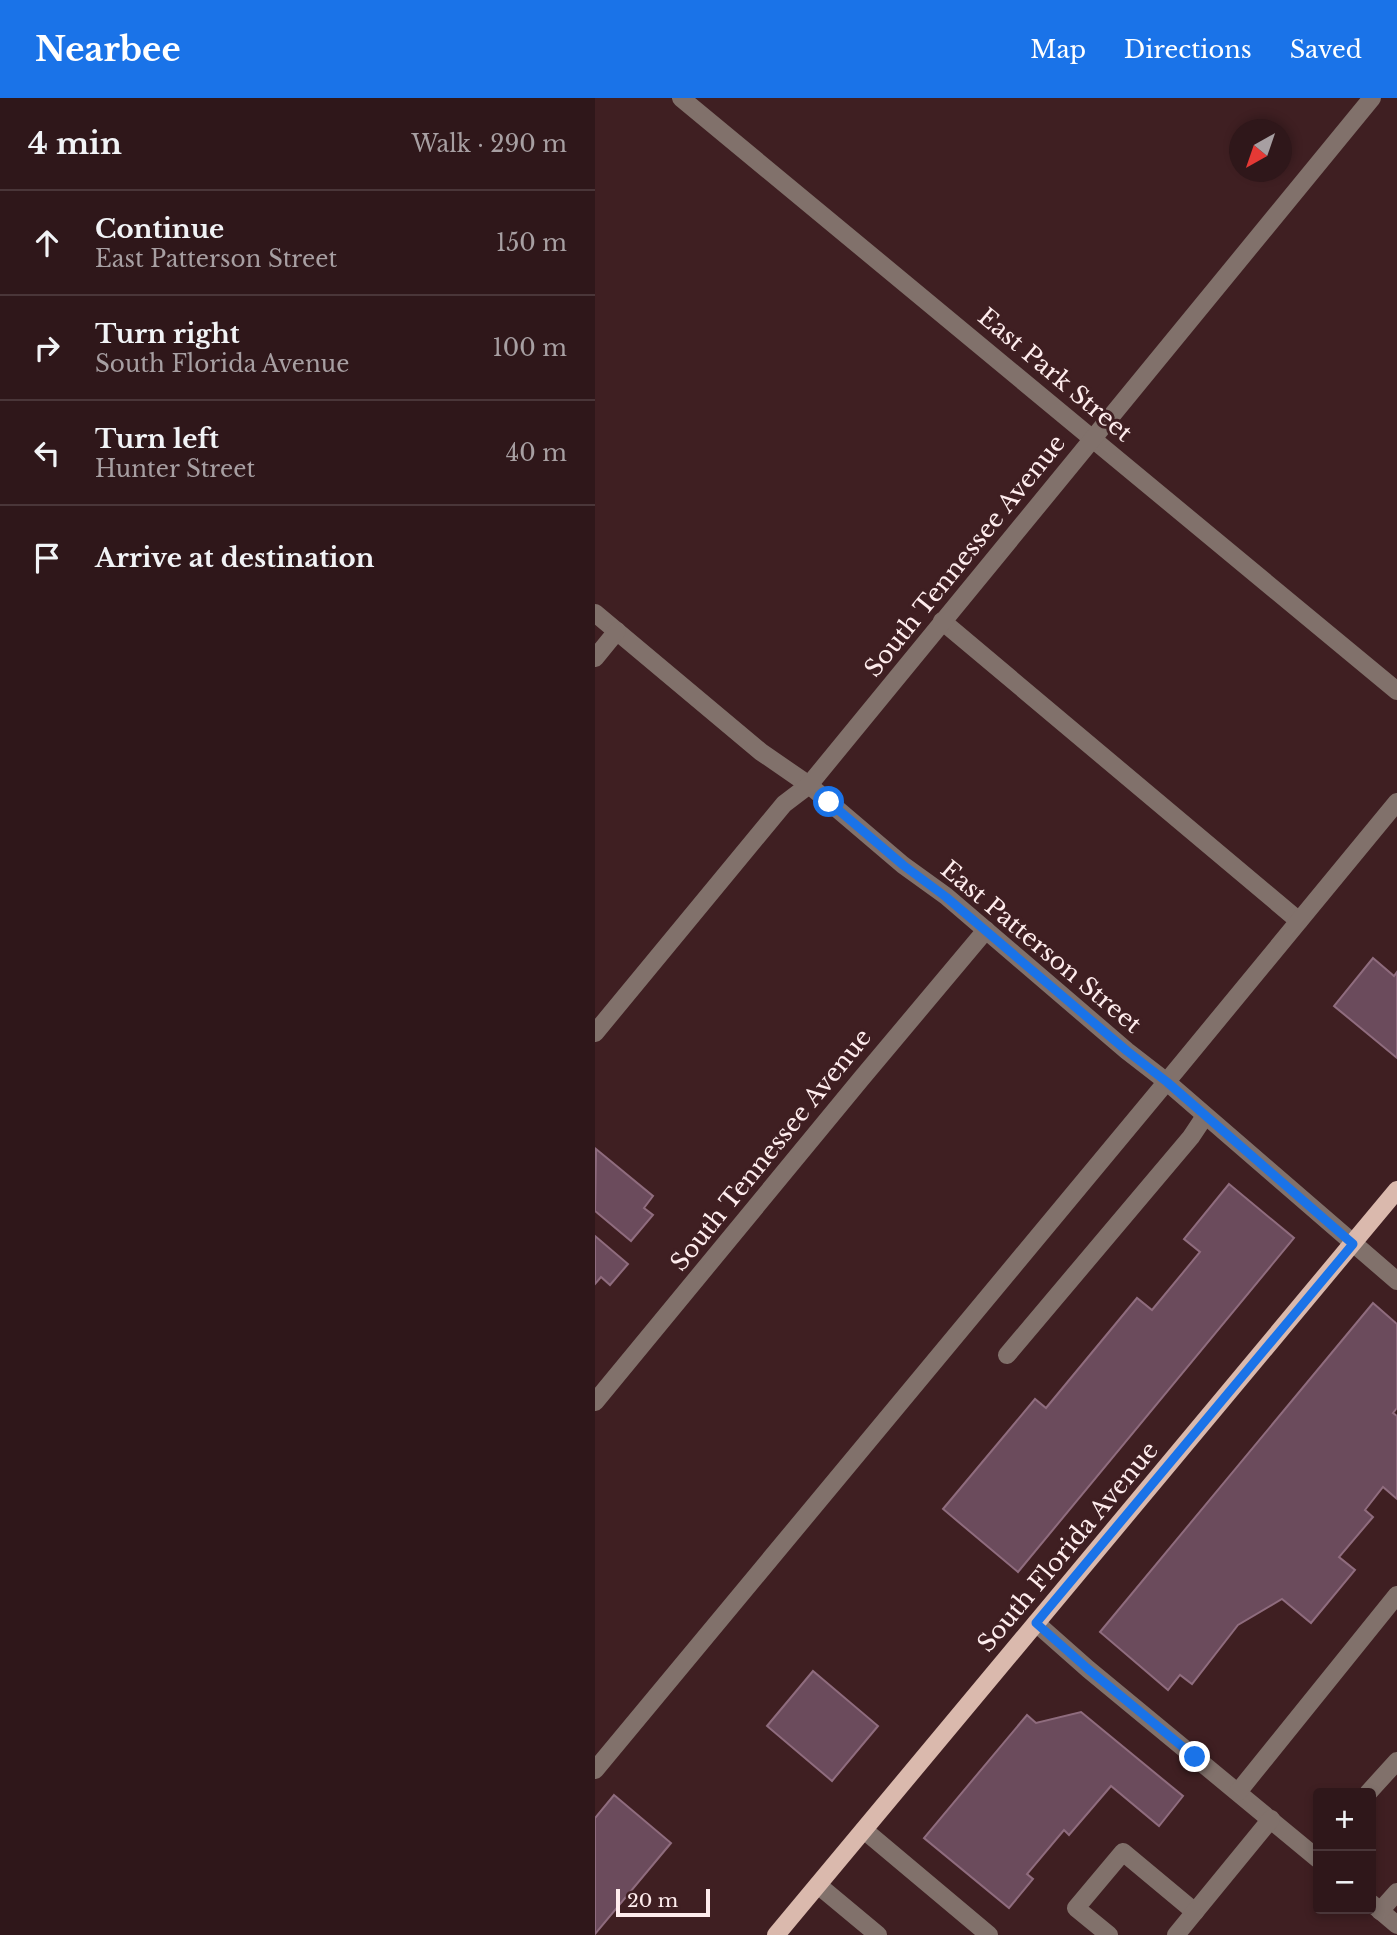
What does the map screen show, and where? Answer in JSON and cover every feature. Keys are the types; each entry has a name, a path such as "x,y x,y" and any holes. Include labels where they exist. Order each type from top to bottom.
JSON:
{"main road":[{"name":"South Florida Avenue","path":"776,1935 1397,1189"}],"street":[{"name":"East Park Street","path":"681,98 1395,686"},
{"name":"South Tennessee Avenue","path":"595,1033 784,804 809,785 1373,98"},
{"name":"East Patterson Street","path":"595,613 761,752 809,785 903,865 986,930 1397,1281"},
{"path":"943,621 1299,921"},
{"path":"595,658 617,631"},
{"path":"595,1770 1397,802"},
{"name":"South Tennessee Avenue","path":"595,1402 986,930"},
{"path":"1007,1355 1191,1136 1205,1115"},
{"path":"1238,1792 1395,1600"},
{"path":"1036,1623 1088,1669 1313,1853"},
{"path":"1372,1788 1397,1760"},
{"path":"1176,1935 1271,1819"},
{"path":"864,1830 989,1935"},
{"path":"1109,1935 1076,1908 1123,1852 1195,1912"},
{"path":"818,1885 878,1935"},
{"path":"1397,1892 1376,1907 1397,1925"}],"building":[{"path":"1373,958 1394,976 1397,972 1397,1058 1334,1006"},
{"path":"596,1149 653,1196 644,1208 653,1215 631,1241 595,1211"},
{"path":"1229,1184 1294,1238 1018,1572 943,1509 1035,1399 1046,1408 1137,1298 1152,1310 1200,1252 1184,1239"},
{"path":"595,1236 628,1264 610,1285 601,1277 595,1284"},
{"path":"1373,1303 1397,1324 1397,1408 1393,1413 1397,1416 1397,1499 1383,1487 1365,1510 1373,1517 1339,1557 1355,1570 1311,1623 1282,1599 1238,1625 1192,1684 1180,1675 1168,1690 1100,1632"},
{"path":"813,1671 878,1726 832,1781 767,1726"},
{"path":"1081,1712 1183,1796 1159,1826 1111,1786 1069,1835 1064,1830 1027,1874 1033,1879 1009,1908 924,1838 1027,1715 1036,1723"},
{"path":"614,1795 671,1843 595,1934 595,1818"}],"route":[{"path":"829,802 1167,1082 1353,1244 1036,1623 1195,1757"}]}
